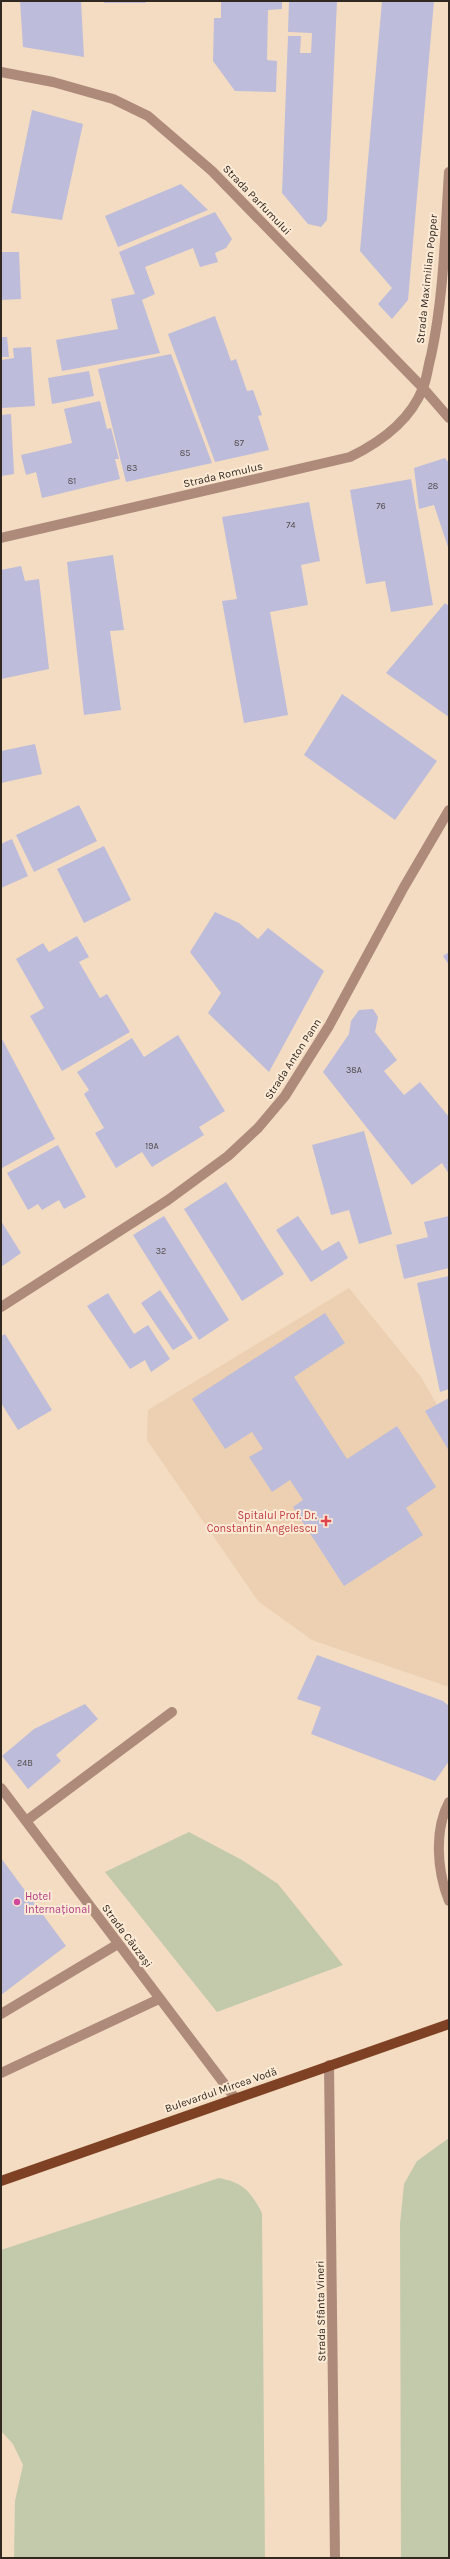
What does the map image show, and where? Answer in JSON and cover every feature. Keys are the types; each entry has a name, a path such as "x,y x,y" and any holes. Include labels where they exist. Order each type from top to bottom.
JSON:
{"main road":[{"name":"Bulevardul Mircea Vodă","path":"1,2181 449,2024"}],"street":[{"name":"Strada Parfumului","path":"1,72 53,82 113,99 148,116 212,171 423,388 449,418"},
{"name":"Strada Maximilian Popper","path":"423,388 435,338 442,280 449,172"},
{"name":"Strada Romulus","path":"1,538 350,457 389,435 410,411 423,388"},
{"name":"Strada Anton Pann","path":"1,1307 168,1200 228,1156 258,1128 285,1096 329,1026 404,887 449,810"},
{"path":"26,1821 172,1712"},
{"name":"Strada Căuzași","path":"1,1788 235,2098"},
{"path":"449,1802 442,1814 439,1846 449,1901"},
{"path":"1,2014 118,1944"},
{"path":"1,2073 159,1999"},
{"name":"Strada Sfânta Vineri","path":"329,2065 335,2558"}],"shaded area":[{"name":"Spitalul Prof. Dr. Constantin Angelescu","path":"349,1288 421,1377 449,1426 449,1687 312,1640 258,1601 147,1440 148,1410"}],"green space":[{"path":"189,1832 242,1860 278,1884 343,1965 217,2012 105,1872"},
{"path":"449,2138 449,2558 401,2558 400,2224 404,2184 417,2161"},
{"path":"219,2178 235,2182 245,2189 254,2199 262,2213 265,2558 14,2558 15,2501 23,2465 13,2444 1,2431 1,2250"}],"building":[{"path":"20,1 81,1 84,57 23,47"},
{"path":"104,1 146,1 146,3 104,3"},
{"path":"221,1 282,1 282,9 268,10 267,60 277,61 276,92 235,91 213,61 214,18 221,18"},
{"path":"289,1 337,1 327,220 321,227 308,224 282,193 288,36 301,36 300,53 311,53 312,33 288,32"},
{"path":"382,1 434,1 408,300 392,319 378,304 392,288 360,251"},
{"path":"32,110 83,124 62,220 11,213"},
{"path":"181,184 208,210 118,247 105,216"},
{"path":"215,212 232,239 226,248 215,253 218,262 200,267 193,248 145,267 155,294 142,300 160,353 62,371 56,340 118,329 111,299 135,294 119,252"},
{"path":"1,252 19,252 21,299 1,300"},
{"path":"215,316 231,361 236,359 247,391 253,390 262,415 258,416 269,450 215,462 168,334"},
{"path":"1,337 7,337 9,357 1,357"},
{"path":"31,347 35,406 1,408 1,360 14,358 13,348"},
{"path":"171,354 212,463 126,482 98,369"},
{"path":"89,371 94,396 52,404 48,378"},
{"path":"100,401 107,429 111,428 119,459 115,459 120,479 42,498 36,472 26,475 21,455 72,443 64,409"},
{"path":"11,414 14,474 1,476 1,415"},
{"path":"445,458 449,463 449,550 434,505 419,509 414,468"},
{"path":"411,479 433,605 391,612 385,581 366,584 350,490"},
{"path":"309,502 320,561 301,565 308,605 270,612 288,715 244,723 222,601 237,599 222,517"},
{"path":"113,555 124,630 110,631 121,710 84,715 67,562"},
{"path":"21,566 25,581 39,579 49,669 1,679 1,570"},
{"path":"445,603 449,606 449,717 386,673"},
{"path":"342,694 437,761 395,820 304,755"},
{"path":"35,744 42,774 1,783 1,751"},
{"path":"79,805 97,841 34,872 16,835"},
{"path":"12,839 28,876 1,888 1,844"},
{"path":"104,846 131,900 84,923 57,869"},
{"path":"215,912 239,923 258,939 268,928 324,971 269,1072 208,1013 221,993 190,952"},
{"path":"77,936 89,957 79,962 100,998 107,994 130,1032 62,1071 30,1016 44,1008 16,959 43,943 49,952"},
{"path":"449,952 449,965 443,956"},
{"path":"373,1009 378,1017 375,1032 397,1060 384,1071 404,1095 420,1082 449,1117 449,1174 442,1163 412,1185 323,1072 349,1034 351,1021 359,1010"},
{"path":"178,1035 225,1111 199,1127 204,1135 152,1167 142,1152 116,1168 95,1133 104,1128 84,1094 89,1090 77,1072 132,1038 144,1057"},
{"path":"1,1037 55,1139 2,1168 1,1166"},
{"path":"364,1131 392,1234 359,1244 349,1210 331,1215 312,1145"},
{"path":"58,1145 86,1197 64,1209 59,1200 42,1210 38,1204 28,1210 7,1173"},
{"path":"226,1182 284,1274 242,1301 184,1209"},
{"path":"164,1216 229,1320 199,1340 133,1235"},
{"path":"298,1216 322,1251 339,1241 348,1258 311,1282 276,1230"},
{"path":"449,1216 449,1268 404,1279 396,1245 428,1237 424,1222"},
{"path":"1,1221 21,1253 1,1267"},
{"path":"449,1276 449,1389 440,1392 417,1283"},
{"path":"160,1290 193,1338 173,1350 141,1303"},
{"path":"108,1293 134,1334 148,1325 170,1359 151,1372 145,1360 130,1369 87,1306"},
{"path":"325,1313 345,1343 294,1377 347,1459 397,1426 436,1487 406,1508 423,1535 344,1586 293,1507 303,1500 290,1480 272,1492 249,1457 263,1449 252,1432 225,1449 192,1399"},
{"path":"5,1334 52,1410 18,1430 1,1403 1,1336"},
{"path":"449,1398 449,1451 425,1411"},
{"path":"317,1655 443,1701 449,1706 449,1761 435,1781 311,1734 321,1707 297,1699"},
{"path":"85,1704 98,1719 56,1755 61,1761 28,1789 2,1756 34,1729"},
{"name":"Hotel Internațional","path":"1,1858 66,1946 1,1995"}],"place":[{"name":"Spitalul Prof. Dr. Constantin Angelescu","path":"326,1521"},
{"name":"Hotel Internațional","path":"17,1902"}]}
